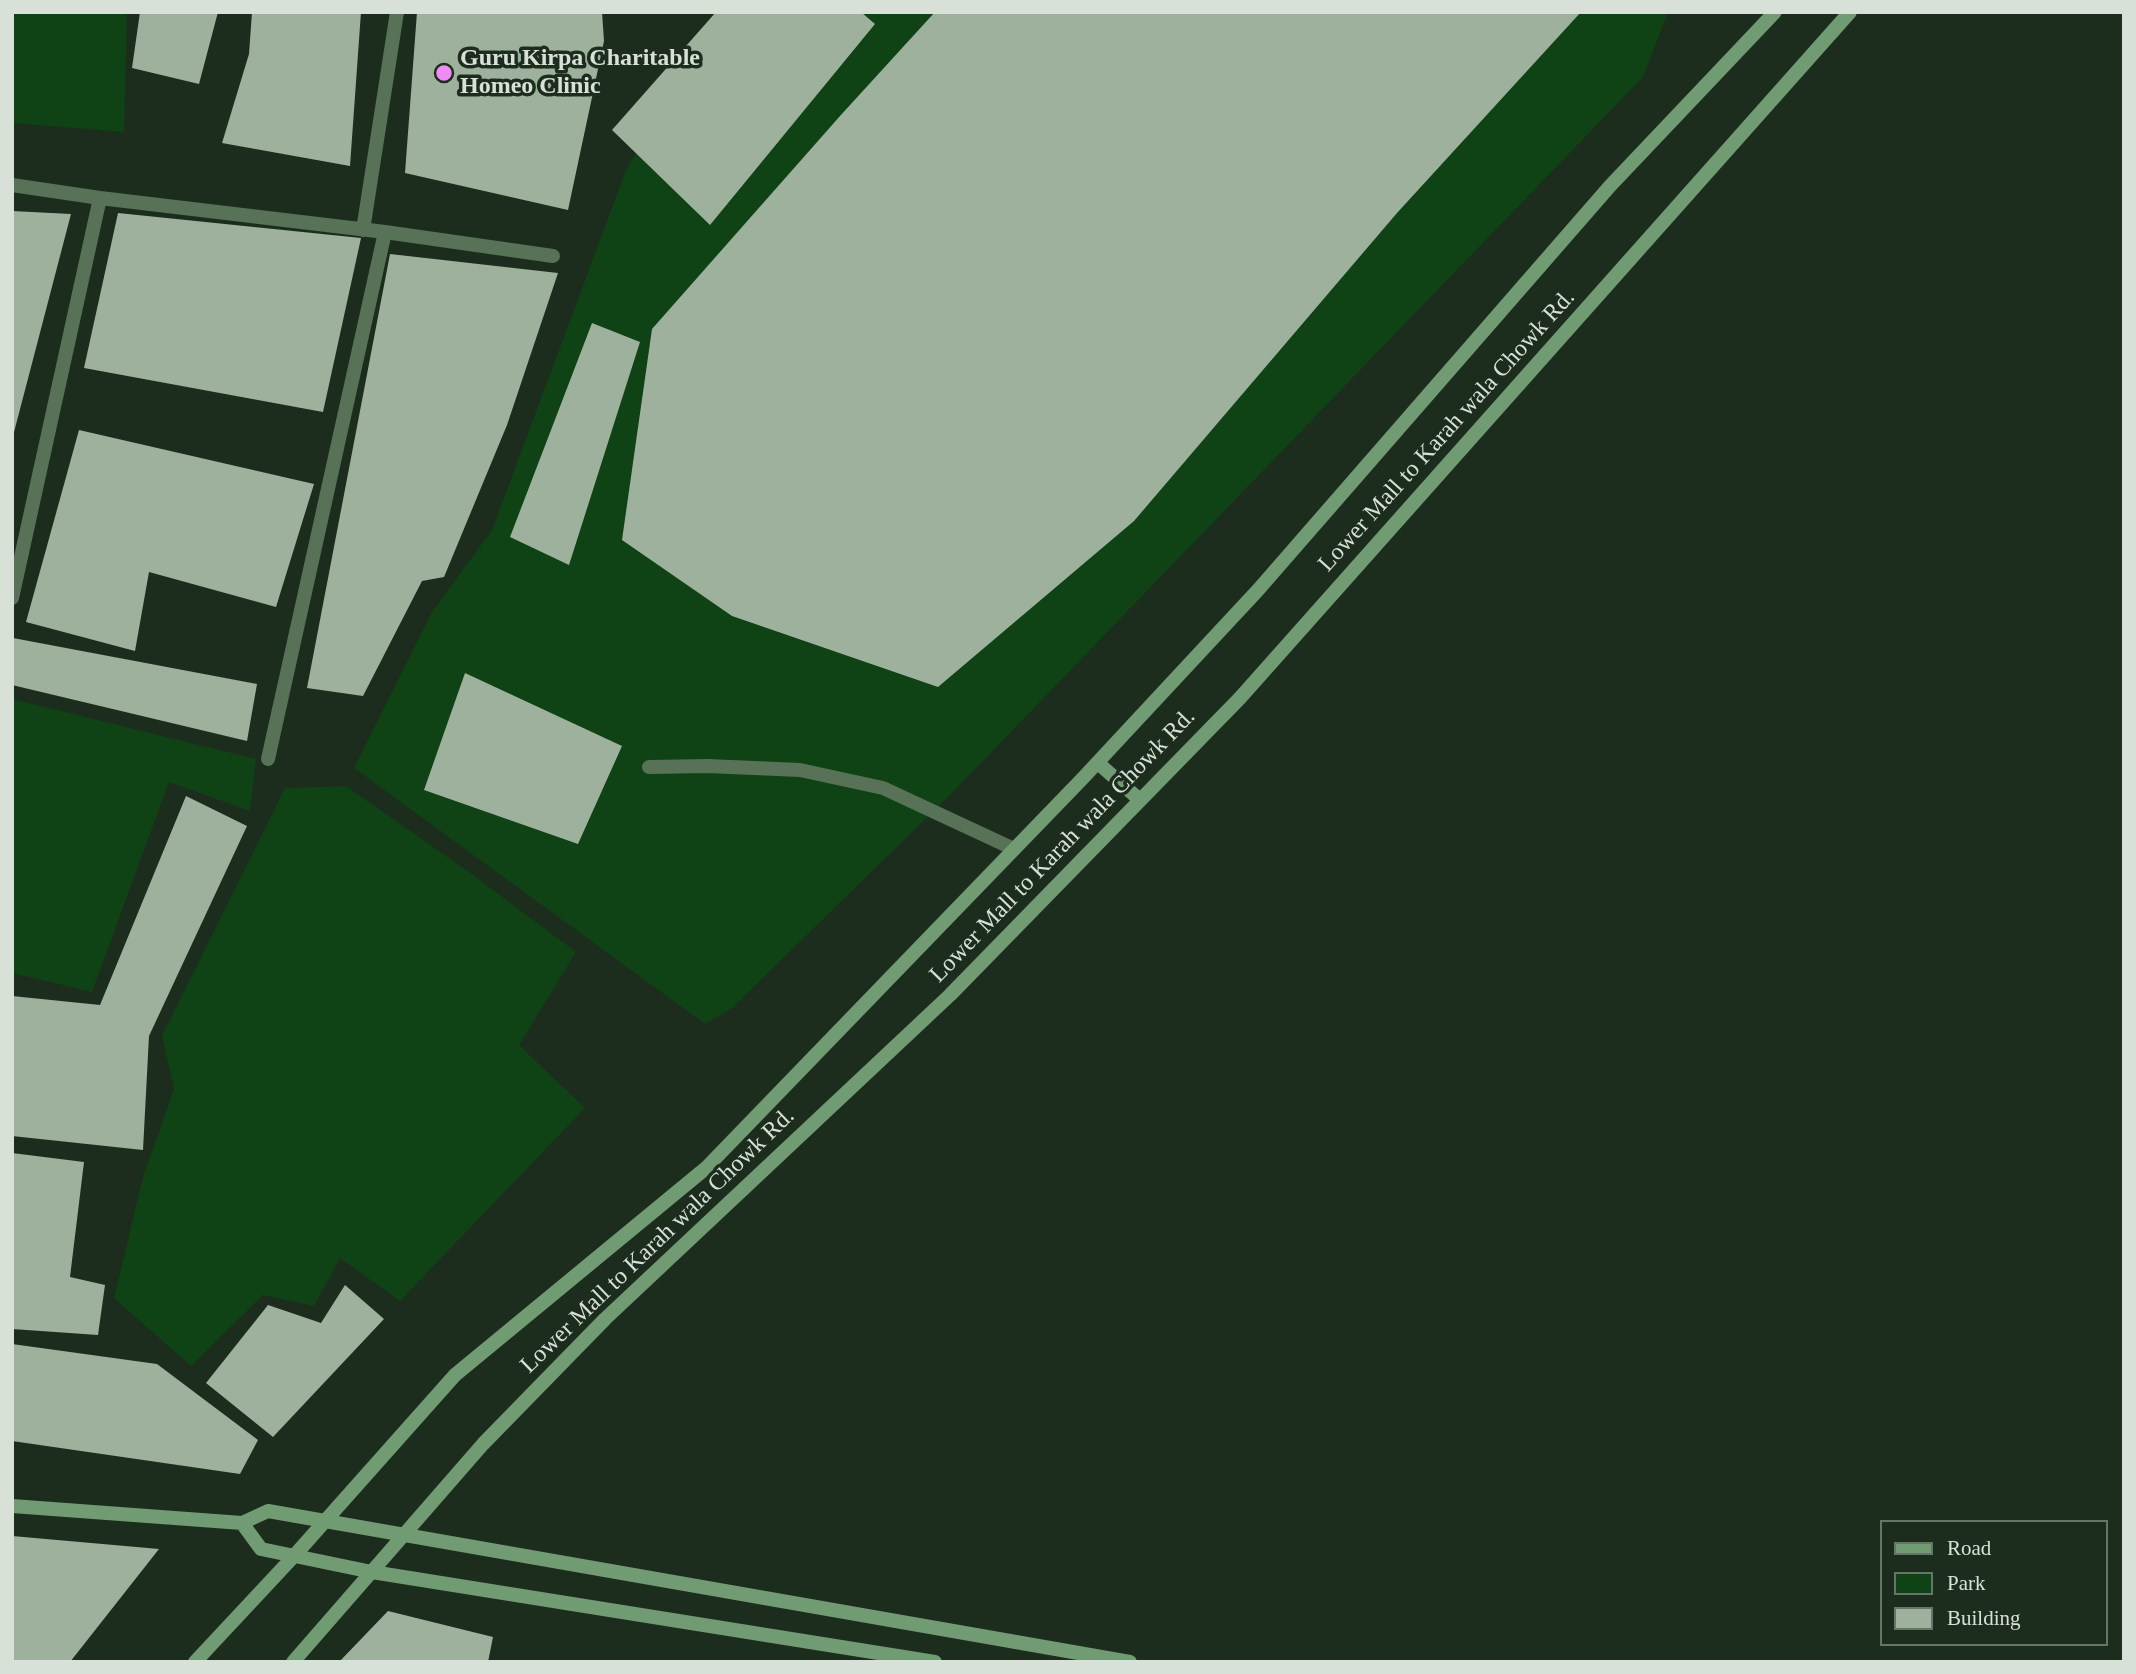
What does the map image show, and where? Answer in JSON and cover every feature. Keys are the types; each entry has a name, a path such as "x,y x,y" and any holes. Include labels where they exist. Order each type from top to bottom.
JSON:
{"main road":[{"path":"195,1662 294,1556 455,1375 706,1168 1098,763 1258,590 1609,186 1775,12"},
{"name":"Lower Mall to Karah wala Chowk Rd.","path":"293,1662 483,1444 605,1319 950,995 1240,698 1850,12"},
{"path":"1098,763 1140,800"},
{"path":"12,1506 242,1523 268,1511 326,1519 1130,1662"},
{"path":"242,1523 261,1549 372,1572 891,1658 935,1662"}],"street":[{"path":"363,230 397,12"},
{"path":"12,185 553,256"},
{"path":"12,598 100,198"},
{"path":"268,759 385,232"},
{"path":"649,766 800,770 883,788 1014,849"}],"green space":[{"path":"12,12 127,12 124,132 12,123"},
{"path":"714,12 1668,12 1643,77 951,794 732,1008 705,1024 354,768 432,612 492,530 625,173"},
{"path":"12,699 256,759 250,811 169,782 92,992 12,973"},
{"path":"346,786 469,872 576,952 519,1045 585,1108 400,1301 340,1258 314,1306 263,1295 191,1366 114,1298 143,1177 174,1089 162,1036 285,788"}],"building":[{"path":"140,12 218,12 199,84 132,68"},
{"path":"252,12 361,12 350,166 222,143 249,54"},
{"path":"417,12 602,12 604,41 568,210 405,173"},
{"path":"716,12 861,12 875,24 710,225 612,130"},
{"path":"935,12 1581,12 1397,213 1134,521 938,687 732,616 622,540 652,329"},
{"path":"12,211 71,214 13,436 12,436"},
{"path":"118,213 361,238 323,412 84,368"},
{"path":"390,254 558,273 507,425 444,577 422,581 363,696 307,688"},
{"path":"592,323 640,342 569,565 510,537"},
{"path":"79,430 314,484 276,607 149,572 135,651 26,622"},
{"path":"13,638 257,684 247,741 12,685"},
{"path":"465,673 622,746 578,844 424,790"},
{"path":"186,796 247,826 149,1036 143,1150 12,1136 12,996 100,1005"},
{"path":"12,1153 84,1162 70,1277 105,1285 98,1335 12,1329"},
{"path":"345,1285 384,1319 273,1437 206,1383 268,1305 321,1323"},
{"path":"12,1344 157,1364 258,1440 240,1474 12,1441"},
{"path":"12,1536 159,1549 70,1662 12,1662"},
{"path":"388,1611 493,1637 488,1662 339,1662"}],"place":[{"name":"Guru Kirpa Charitable Homeo Clinic","path":"444,73"}]}
